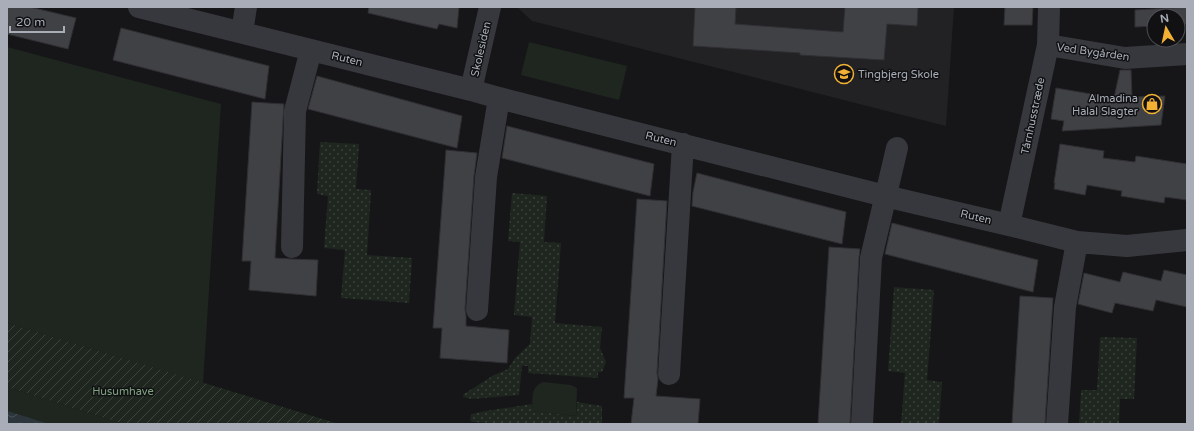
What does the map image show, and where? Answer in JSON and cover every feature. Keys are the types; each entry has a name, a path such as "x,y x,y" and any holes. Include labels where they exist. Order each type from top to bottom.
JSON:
{"street":[{"name":"Ruten","path":"139,7 885,196 1077,242 1127,246 1187,240"},
{"path":"242,32 246,7"},
{"name":"Skolesiden","path":"471,90 490,7"},
{"name":"Tårnhusstræde","path":"1009,225 1048,45 1049,7"},
{"name":"Ved Bygården","path":"1048,45 1124,58 1187,54"},
{"path":"292,247 295,111 311,50"},
{"path":"477,310 486,176 499,98"},
{"path":"669,374 683,144"},
{"path":"862,424 871,258 897,148"},
{"path":"1057,424 1065,306 1077,242"}],"shaded area":[{"name":"Tingbjerg Skole","path":"517,7 954,7 946,126 532,21"}],"green space":[{"path":"529,42 627,66 619,100 521,75"},
{"path":"7,47 221,104 203,383 7,323"},
{"path":"320,142 359,144 356,189 371,190 367,255 412,258 409,303 341,298 345,250 324,248 328,196 317,194"},
{"path":"512,193 547,196 544,242 561,243 555,323 602,327 600,348 606,362 602,372 598,372 598,378 528,373 528,366 522,366 519,395 472,399 463,397 464,394 494,375 508,369 515,358 530,344 532,317 514,315 520,242 508,241"},
{"path":"894,287 934,290 927,380 942,382 939,424 901,424 905,373 888,371"},
{"name":"Husumhave","path":"7,323 339,424 123,424 7,387"},
{"path":"1100,337 1137,338 1134,399 1120,399 1119,424 1079,424 1081,390 1097,390"},
{"path":"543,382 571,385 577,388 576,416 532,411 532,398 534,390"},
{"path":"7,387 123,424 7,424"},
{"path":"577,402 602,406 602,424 518,424 472,422 470,420 471,414 532,404 532,411 576,416"}],"water":[{"path":"7,411 49,424 7,424"}],"building":[{"path":"7,7 30,7 76,18 68,49 7,34"},
{"path":"369,7 459,7 457,28 439,24 437,29 368,13"},
{"path":"695,7 736,7 735,24 843,32 845,7 918,7 917,26 887,24 884,60 693,46"},
{"path":"1005,7 1033,7 1032,25 1004,25"},
{"path":"1187,7 1187,24 1186,8 1170,8"},
{"path":"1146,9 1146,26 1135,27 1135,10"},
{"path":"121,28 269,66 265,99 113,60"},
{"path":"1120,70 1131,70 1132,97 1165,96 1161,125 1062,131 1064,121 1051,119 1056,88 1114,98"},
{"path":"317,76 462,116 457,148 308,109"},
{"path":"252,102 284,104 275,258 318,260 316,296 249,290 251,261 242,261"},
{"path":"507,126 654,164 650,196 502,158"},
{"path":"1060,144 1104,151 1103,158 1135,162 1136,156 1187,164 1187,200 1165,197 1164,203 1121,196 1122,191 1087,185 1085,195 1054,189"},
{"path":"446,150 477,153 474,176 465,309 466,326 509,330 507,363 440,358 442,328 433,328"},
{"path":"697,173 846,212 842,244 692,206"},
{"path":"637,199 667,201 656,396 700,399 698,424 631,424 634,398 624,398"},
{"path":"892,223 1038,260 1033,292 885,254"},
{"path":"829,247 860,249 850,424 818,424"},
{"path":"1164,270 1187,275 1187,307 1156,300 1153,311 1115,303 1112,313 1078,304 1084,273 1120,282 1123,272 1161,281"},
{"path":"1020,296 1053,298 1045,424 1012,424"}],"place":[{"name":"Tingbjerg Skole","path":"844,74"},
{"name":"Almadina Halal Slagter","path":"1152,104"}]}
